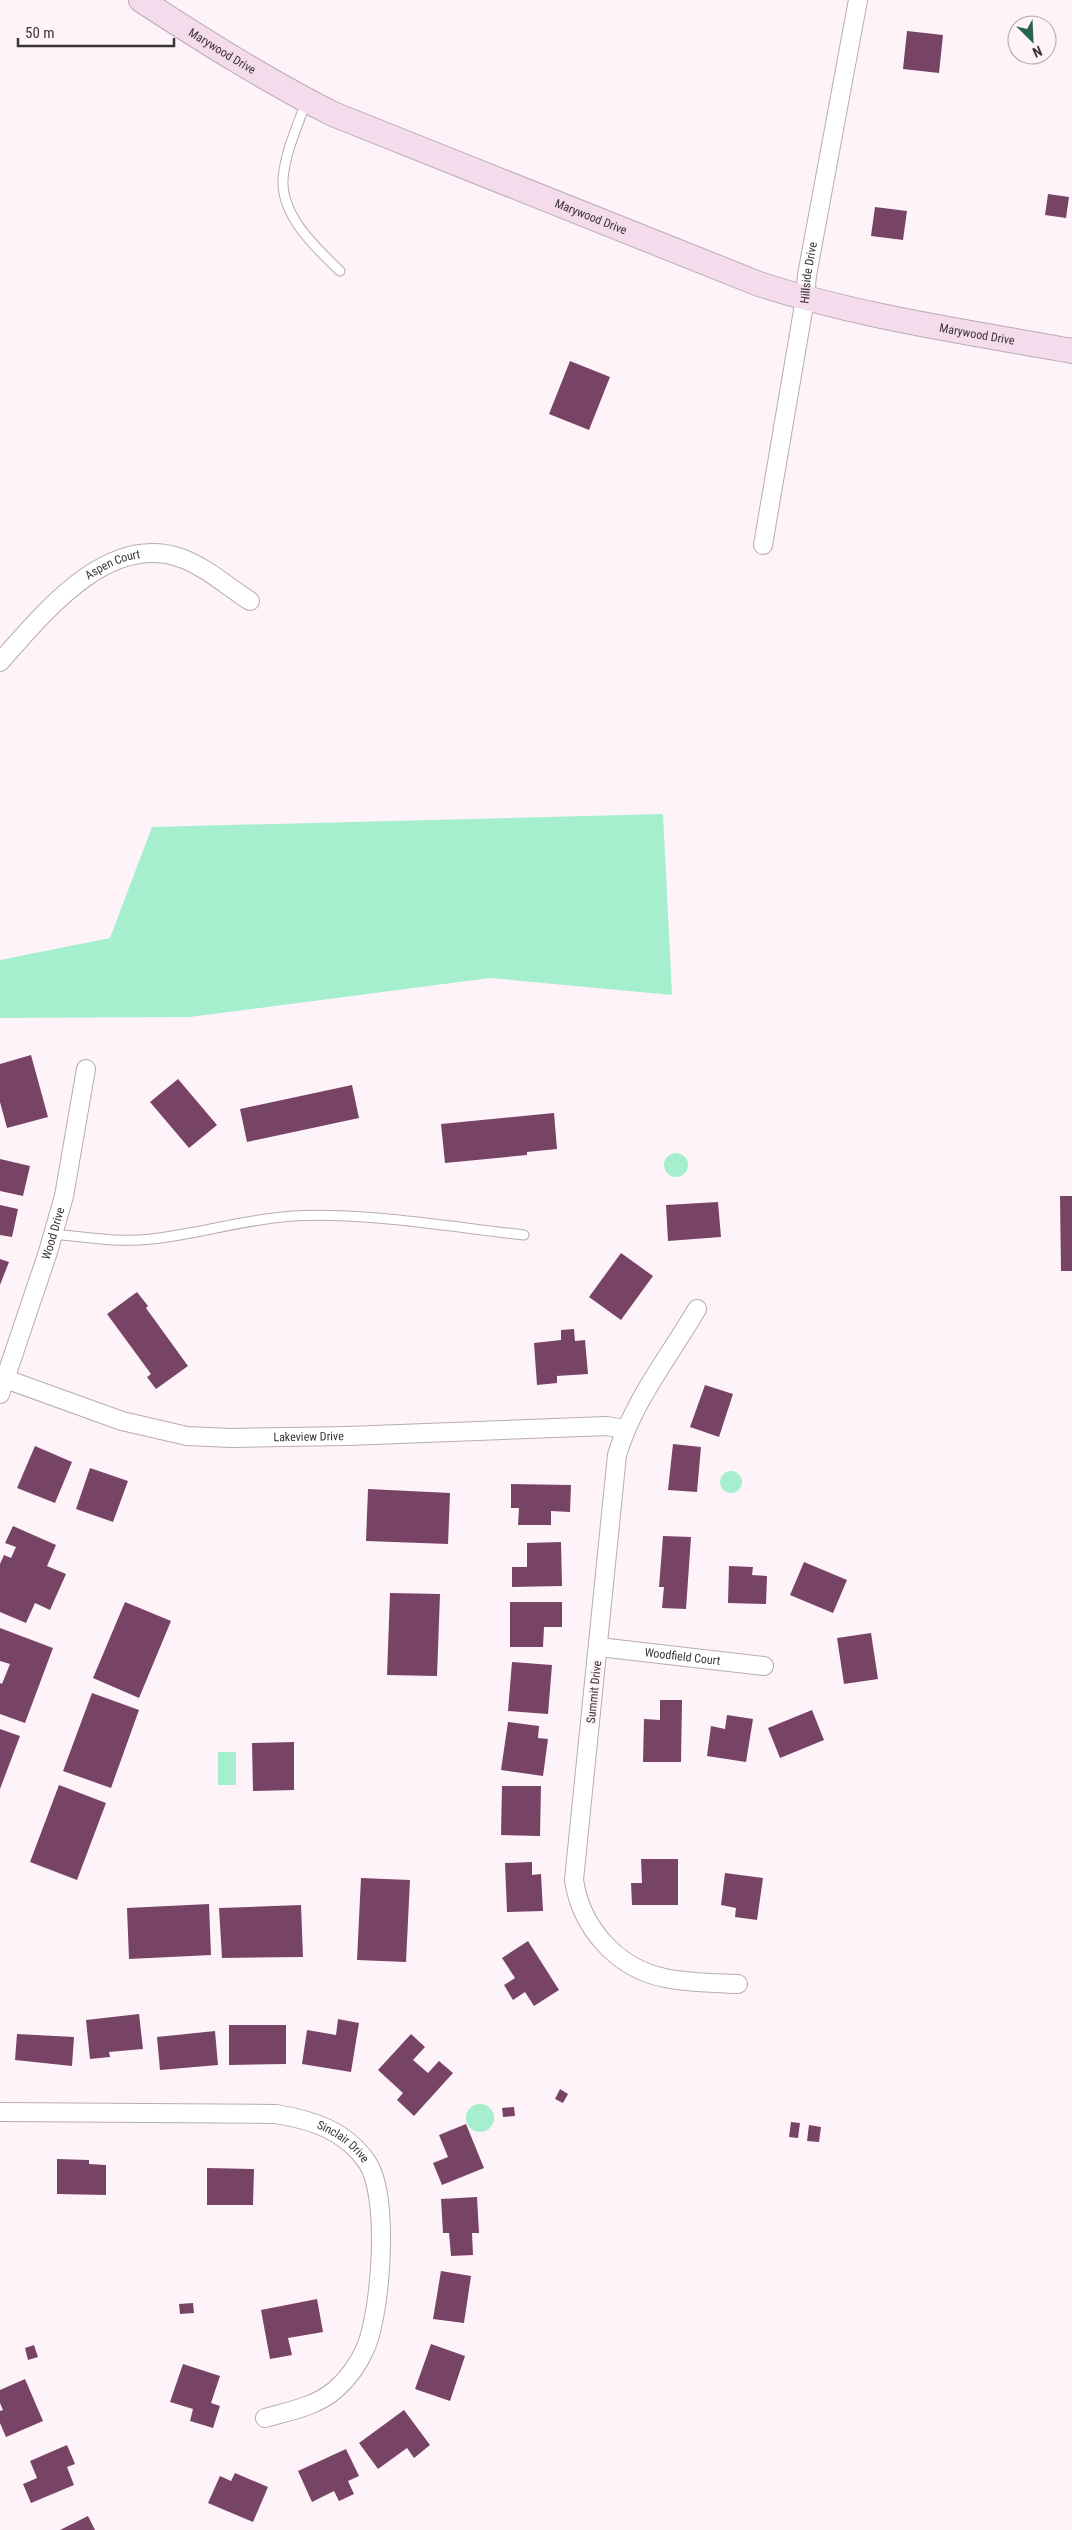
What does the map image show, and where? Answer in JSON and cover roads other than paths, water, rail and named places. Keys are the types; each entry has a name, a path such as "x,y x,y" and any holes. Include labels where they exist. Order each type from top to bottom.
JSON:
{"street":[{"name":"Marywood Drive","path":"141,0 219,51 333,114 691,258 805,299 889,318 1072,350"},
{"name":"Hillside Drive","path":"763,545 805,299 807,274 858,0"},
{"name":"Aspen Court","path":"0,662 31,627 70,589 99,568 131,556 164,555 181,558 205,570 250,601"},
{"name":"Wood Drive","path":"2,1383 53,1234 64,1196 86,1069"},
{"name":"Summit Drive","path":"697,1309 641,1398 625,1429 615,1472 599,1647 574,1864 574,1880 580,1907 592,1930 606,1946 622,1959 650,1974 686,1981 738,1984"},
{"name":"Lakeview Drive","path":"2,1383 122,1421 187,1436 231,1438 321,1437 606,1426 625,1429"},
{"name":"Woodfield Court","path":"599,1647 764,1666"},
{"name":"Sinclair Drive","path":"0,2112 276,2114 320,2124 339,2134 355,2147 368,2164 376,2182 380,2202 381,2223 376,2309 369,2338 357,2364 335,2390 308,2406 265,2418"}],"lane":[{"path":"307,100 290,148 283,181 290,213 311,244 340,271"},
{"path":"53,1234 106,1240 149,1240 243,1222 294,1216 349,1217 524,1235"}]}
